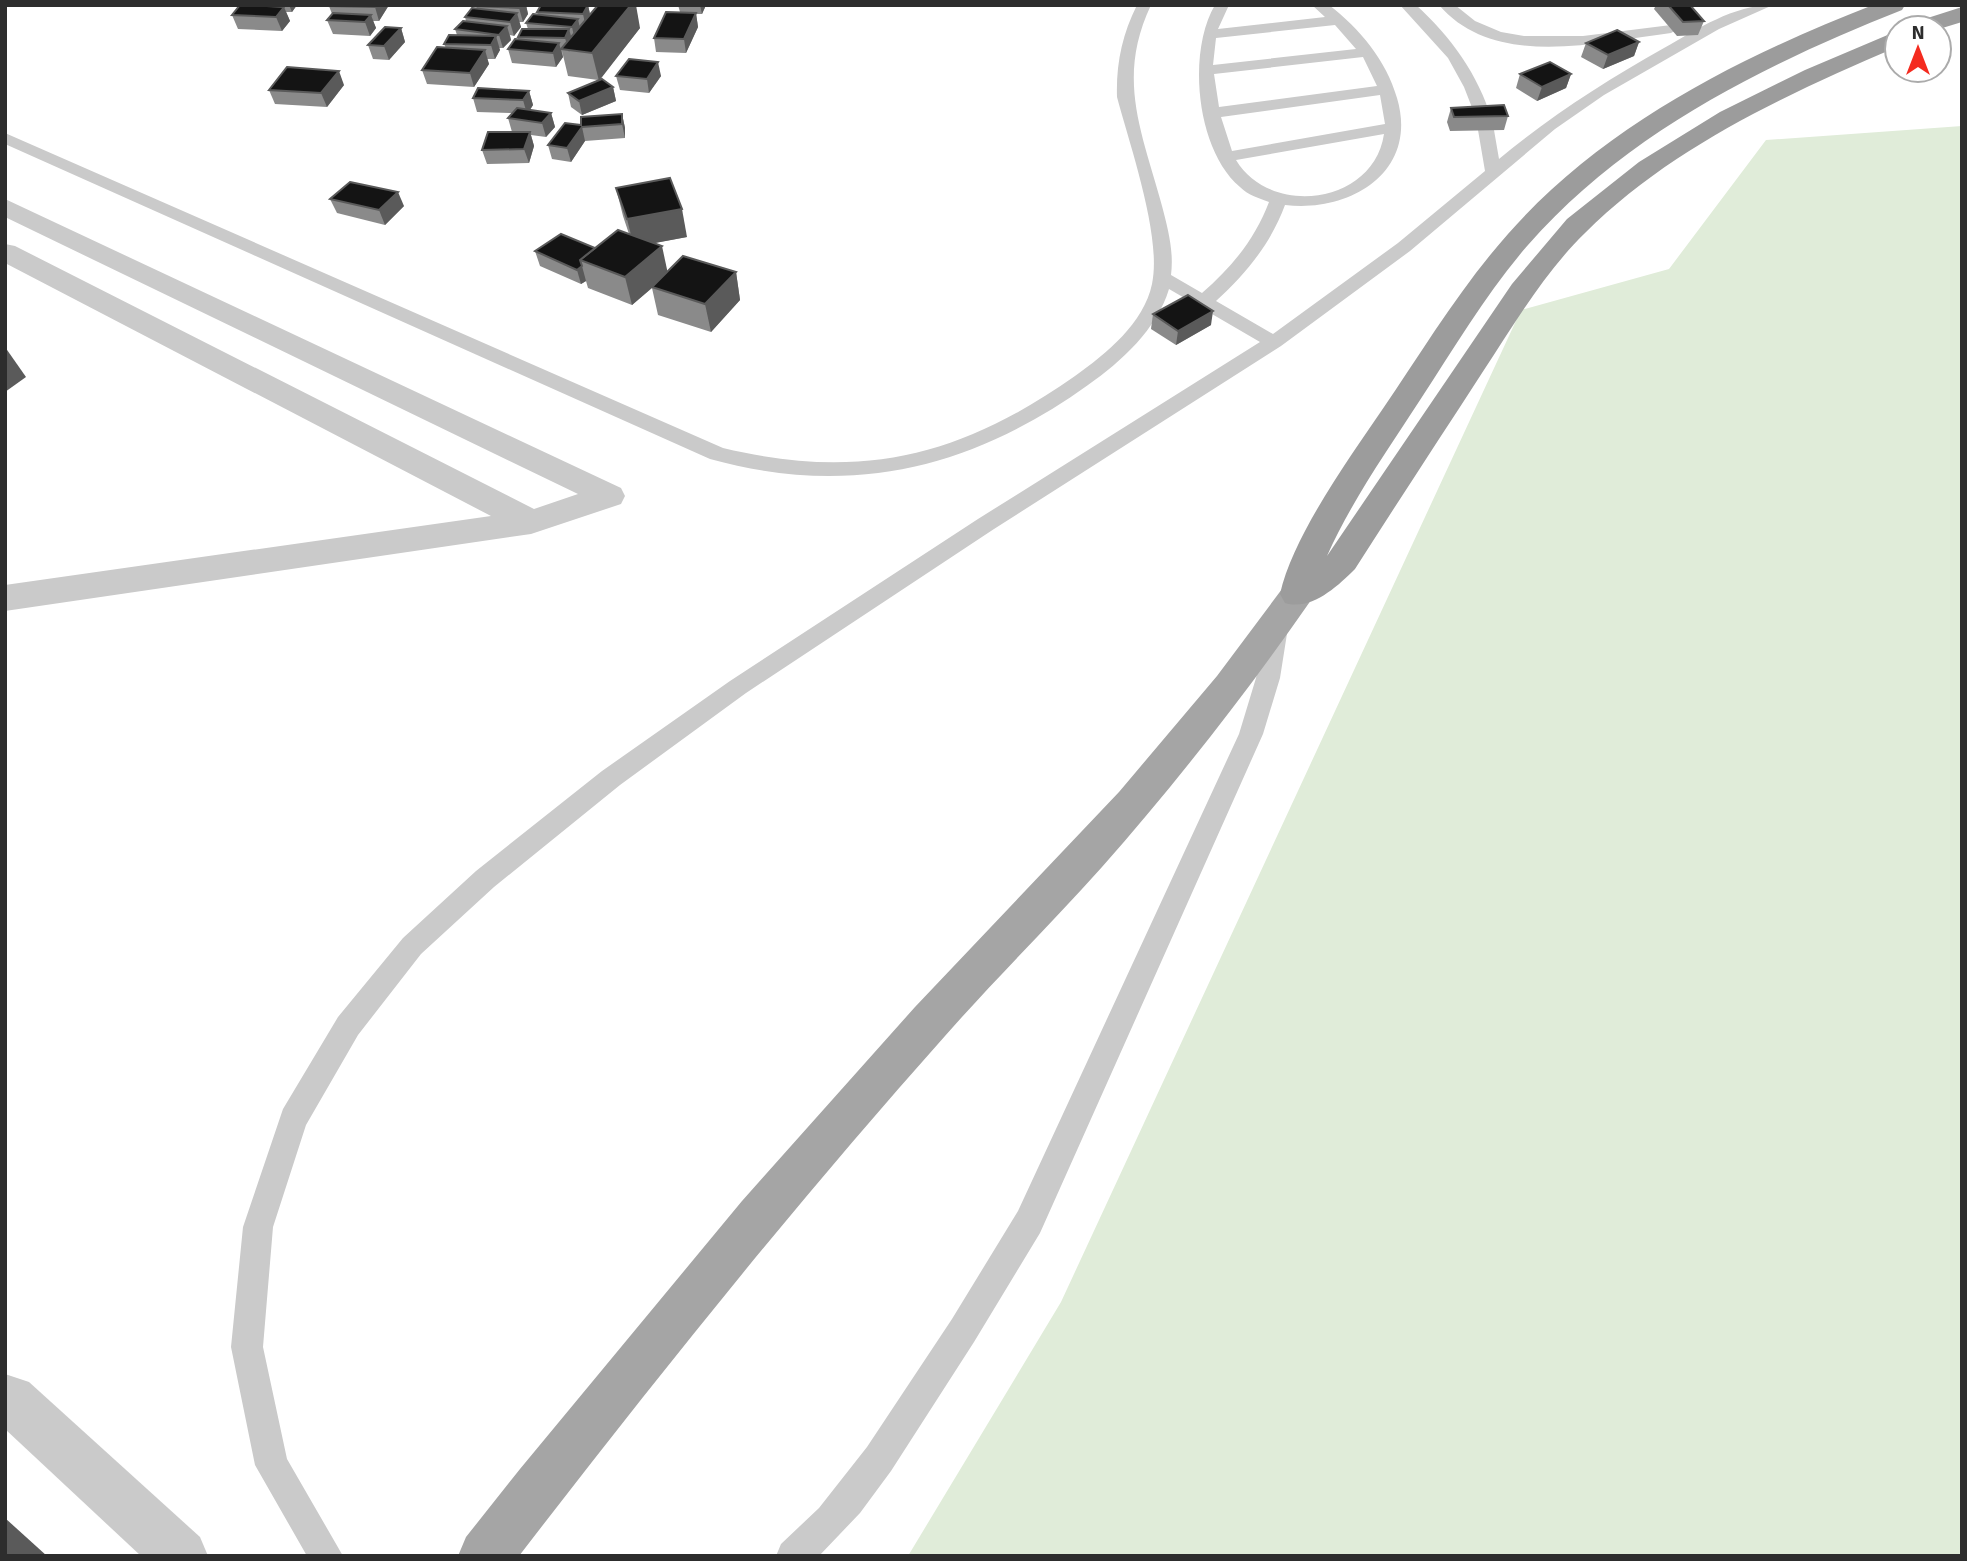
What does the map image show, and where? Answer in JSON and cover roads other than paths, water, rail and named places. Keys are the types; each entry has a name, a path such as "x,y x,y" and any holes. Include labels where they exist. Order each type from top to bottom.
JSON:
{"highway":[{"path":"1287,608 1313,545 1378,438 1489,276 1534,221 1623,146 1690,102 1741,72 1810,39 1894,5"},
{"path":"1287,608 1343,560 1524,288 1576,226 1659,162 1723,122 1812,74 1883,44"}],"main road":[{"path":"485,1556 705,1280 823,1141 932,1019 1107,834 1171,759 1287,608"}],"street":[{"path":"5,207 609,496 531,522 5,598"},
{"path":"5,252 531,522"},
{"path":"102,302 156,278"},
{"path":"5,1399 11,1400 181,1556"}],"lane":[{"path":"5,138 718,454 755,464 794,469 869,469 933,457 1002,428 1062,394 1121,348 1146,319 1157,298 1163,278 1162,240 1125,97 1123,75 1130,34 1144,5"},
{"path":"1222,5 1210,34 1206,70 1212,113 1227,157 1248,186 1278,199 1314,201 1347,193 1361,186 1380,168 1386,157 1391,128 1387,89 1377,64 1338,19 1319,5"},
{"path":"1407,5 1450,50 1480,101 1493,172"},
{"path":"1446,5 1473,27 1522,41 1563,42 1671,29"},
{"path":"326,1556 272,1465 247,1347 258,1227 293,1118 348,1026 412,946 485,879 611,778 738,687 863,604 1274,342 1404,247 1493,172 1598,92 1703,27 1766,5"},
{"path":"1210,34 1338,19"},
{"path":"1206,70 1368,52"},
{"path":"1212,113 1387,89"},
{"path":"1227,157 1391,128"},
{"path":"1203,302 1226,282 1261,241 1272,220 1278,199"},
{"path":"1163,278 1274,342"},
{"path":"793,1556 824,1531 889,1446 986,1296 1028,1222 1251,733 1287,608"}]}
